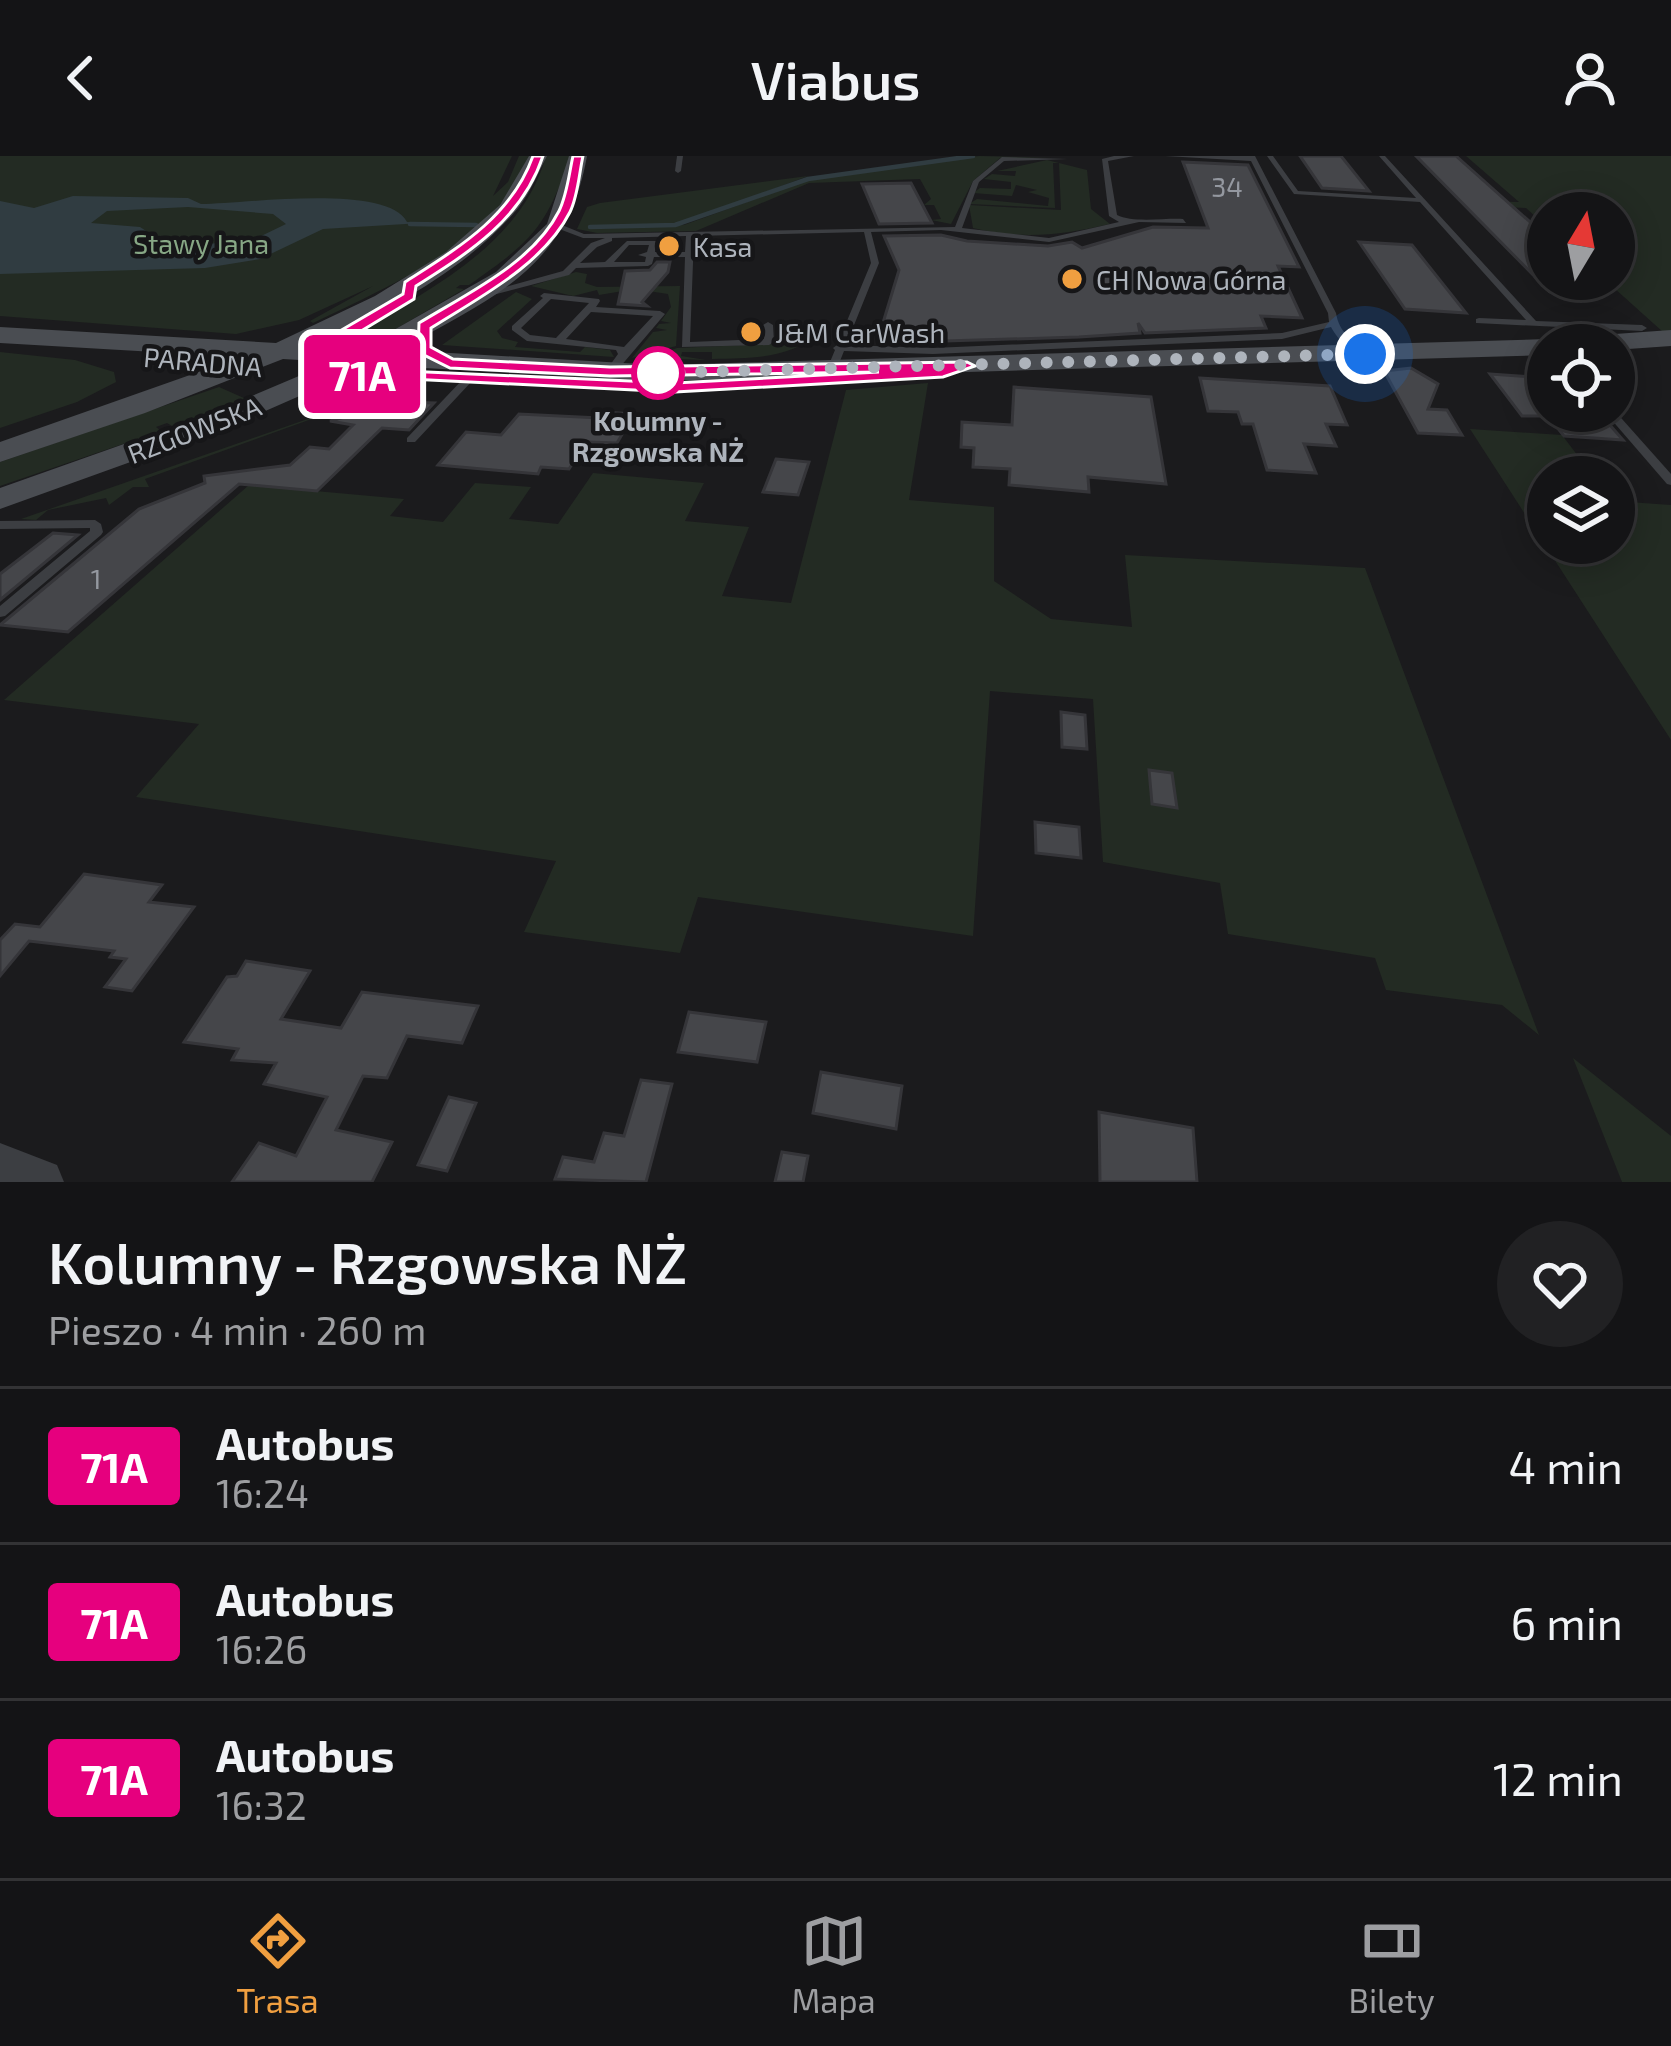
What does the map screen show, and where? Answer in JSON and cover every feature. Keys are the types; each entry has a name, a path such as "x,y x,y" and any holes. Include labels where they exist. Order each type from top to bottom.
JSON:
{"street":[{"name":"RZGOWSKA","path":"0,452 246,365 410,284 458,254 507,213 528,186 538,156"},
{"name":"RZGOWSKA","path":"0,499 177,436 424,326 474,297 519,264 557,224 569,200 578,156"},
{"path":"410,284 410,296 338,338 340,361 654,387 832,365"},
{"path":"424,326 424,349 459,372 616,363 967,366 1365,354 1527,340"},
{"name":"PARADNA","path":"0,335 279,350 340,361"},
{"path":"1635,341 1671,338"},
{"name":"PARADNA","path":"74,341 88,350 246,365 340,361"},
{"path":"87,423 143,378 141,367 125,354"},
{"path":"0,1166 40,1182"}],"lane":[{"path":"678,171 680,156"},
{"path":"1127,223 1113,216 1105,159 1131,156"},
{"path":"1168,156 1253,158 1332,313 1332,324 1365,354"},
{"path":"1270,156 1296,193 1422,200"},
{"path":"1382,156 1527,324"},
{"path":"958,229 976,181 1006,158 1065,158"},
{"path":"616,252 690,235 958,229 1010,238 1059,239 1127,223 1183,221"},
{"path":"557,224 644,265 652,252"},
{"path":"832,365 874,263 867,230"},
{"path":"690,235 685,345 770,342 768,325"},
{"path":"583,268 602,241 616,252"},
{"path":"474,297 583,268 630,242 652,252 690,254"},
{"path":"638,271 690,254"},
{"path":"519,286 548,298 596,302 559,341"},
{"path":"548,298 515,328 527,338 620,348 616,363"},
{"path":"589,308 660,314 616,363"},
{"path":"1480,321 1504,322 1527,333"},
{"path":"1504,322 1527,333"},
{"path":"832,365 932,351 1282,336 1332,324"},
{"path":"734,326 734,343"},
{"path":"1635,329 1642,328"},
{"path":"411,440 459,372"},
{"path":"1628,432 1671,481"},
{"path":"0,525 95,524 98,532 0,613"}],"green space":[{"name":"Stawy Jana","path":"0,156 512,156 493,196 508,182 519,156 531,156 512,193 490,218 418,270 313,323 310,321 373,286 299,320 236,334 0,316"},
{"path":"546,156 571,156 553,201 522,244 469,285 456,288 464,289 387,334 378,338 357,333 443,281 495,239 534,187"},
{"path":"979,156 1052,158 1000,158 973,181 951,224 931,220 941,219 934,205 924,205 931,199 920,179 809,183 696,231 597,233 577,229 587,207 600,203 808,176 683,223 588,228 684,225 810,179"},
{"path":"1466,156 1671,156 1671,331 1663,332 1627,300 1635,300 1635,192 1527,192 1527,209 1481,206 1476,201 1519,202"},
{"path":"1047,160 1059,163 1053,163 1055,208 969,204 977,199 1048,206 1049,198 1028,192 1037,190 1016,185 1012,196 973,193 980,188 1011,189 1011,182 984,179 992,174 1015,176 1016,171 997,171"},
{"path":"1059,163 1087,170 1091,209 1110,224 1042,235 973,228 969,205 1061,210"},
{"path":"576,272 587,274 585,283 597,287 680,286 676,346 632,358 653,332 667,330 656,328 659,324 671,323 661,321 671,307 668,294 635,289 573,296 531,286"},
{"path":"516,292 532,299 497,331 502,338 518,342 515,347 580,352 585,347 610,350 614,357 442,345"},
{"path":"796,329 825,330 798,347 772,355 712,359 712,352 682,352 681,356 706,360 649,358 677,348 792,343"},
{"path":"0,352 75,360 114,372 116,382 77,402 0,428"},
{"path":"928,383 909,500 994,507 994,581 1051,619 1132,627 1125,555 1365,568 1539,1035 1502,1005 1386,990 1375,958 1228,934 1220,883 1103,862 1093,699 990,691 973,936 698,897 680,953 524,932 556,861 136,797 199,724 4,700 249,485 404,499 390,516 443,522 475,483 531,487 509,519 558,524 593,473 704,483 685,521 749,527 722,596 791,603 846,390"},
{"path":"219,387 246,399 174,427 167,423 156,427 161,431 0,486 0,462"},
{"path":"382,393 405,395 367,399 145,479 149,487 133,487 109,505 106,498 48,510 36,520 21,519"},
{"path":"1470,429 1562,435 1578,456 1527,456 1527,517"},
{"path":"1635,502 1671,505 1671,740 1557,564 1635,564"},
{"path":"1573,1058 1671,1136 1671,1182 1622,1182"}],"shaded area":[{"name":"Stawy Jana","path":"73,196 188,198 201,204 344,199 372,203 394,210 407,222 422,223 323,229 260,259 205,268 0,274 0,201 34,208","holes":["188,207 273,214 286,224 257,238 193,246 163,242 140,227 91,223 107,211"]}],"building":[{"path":"1300,156 1341,156 1369,191 1322,188"},
{"path":"1416,156 1456,156 1527,219 1527,269"},
{"name":"CH Nowa Górna","path":"1183,162 1248,165 1299,267 1278,266 1302,318 1261,316 1266,328 1145,333 1138,323 1140,333 1079,337 945,341 879,336 899,270 884,236 941,235 1048,246 1072,242 1082,248 1153,227 1208,228"},
{"path":"911,183 932,223 879,224 862,184"},
{"path":"1359,242 1412,245 1466,313 1405,309"},
{"path":"657,262 670,262 668,272 642,302 647,306 618,304 625,271 650,270"},
{"path":"1411,368 1438,384 1428,409 1447,410 1462,435 1418,433 1384,371"},
{"path":"1490,374 1527,377 1527,416 1522,416"},
{"path":"1200,378 1330,386 1347,425 1326,424 1336,446 1304,444 1316,473 1267,470 1253,424 1242,424 1238,412 1208,411"},
{"path":"1014,387 1151,397 1166,484 1088,477 1089,492 1009,485 1010,469 973,467 974,448 961,447 962,422 1012,425"},
{"path":"389,391 399,402 434,403 409,430 382,428 317,491 239,484 68,632 0,625 139,509 205,483 204,476 290,465 310,447 329,449 353,425 330,421 370,410"},
{"path":"604,412 634,414 617,443 587,442 569,469 541,467 538,474 438,465 466,432 501,435 519,414 600,418"},
{"path":"1561,432 1616,432 1623,440"},
{"path":"776,459 809,462 798,495 763,492"},
{"path":"53,533 78,535 0,600 0,574"},
{"path":"1061,712 1085,715 1087,749 1062,747"},
{"path":"1149,770 1172,773 1177,808 1152,804"},
{"path":"1035,822 1079,827 1081,858 1036,853"},
{"path":"84,874 162,885 149,902 194,907 132,991 105,987 126,959 110,957 114,951 29,941 0,976 0,940 15,924 40,927"},
{"path":"246,961 310,971 281,1019 341,1028 362,992 478,1006 462,1043 407,1036 387,1078 363,1076 336,1130 392,1142 372,1182 232,1182 259,1143 296,1156 327,1097 264,1084 276,1063 232,1060 238,1049 184,1042 227,977 237,976"},
{"path":"689,1012 766,1022 757,1062 678,1052"},
{"path":"821,1072 902,1086 896,1129 813,1113"},
{"path":"641,1080 672,1084 646,1182 555,1179 563,1157 594,1162 604,1133 624,1136"},
{"path":"449,1097 476,1103 447,1171 418,1165"},
{"path":"1099,1112 1193,1128 1197,1182 1100,1182"},
{"path":"782,1152 808,1156 803,1182 775,1182"}],"waterway":[{"path":"590,227 675,225 808,179 973,156"},
{"path":"410,224 476,225"}],"bus line":[{"name":"71A","path":"538,156 528,186 507,213 458,254 410,284 410,296 326,346 322,354 334,372 550,385 729,387 943,372 967,366 610,372 450,364 424,349 424,326 502,277 551,233 569,200 578,156"}],"place":[{"name":"Kasa","path":"669,246"},
{"name":"CH Nowa Górna","path":"1072,279"},
{"name":"J&M CarWash","path":"751,332"},
{"name":"Kolumny - Rzgowska NŻ","path":"658,373"}],"route":[{"path":"658,373 1365,354"}]}
